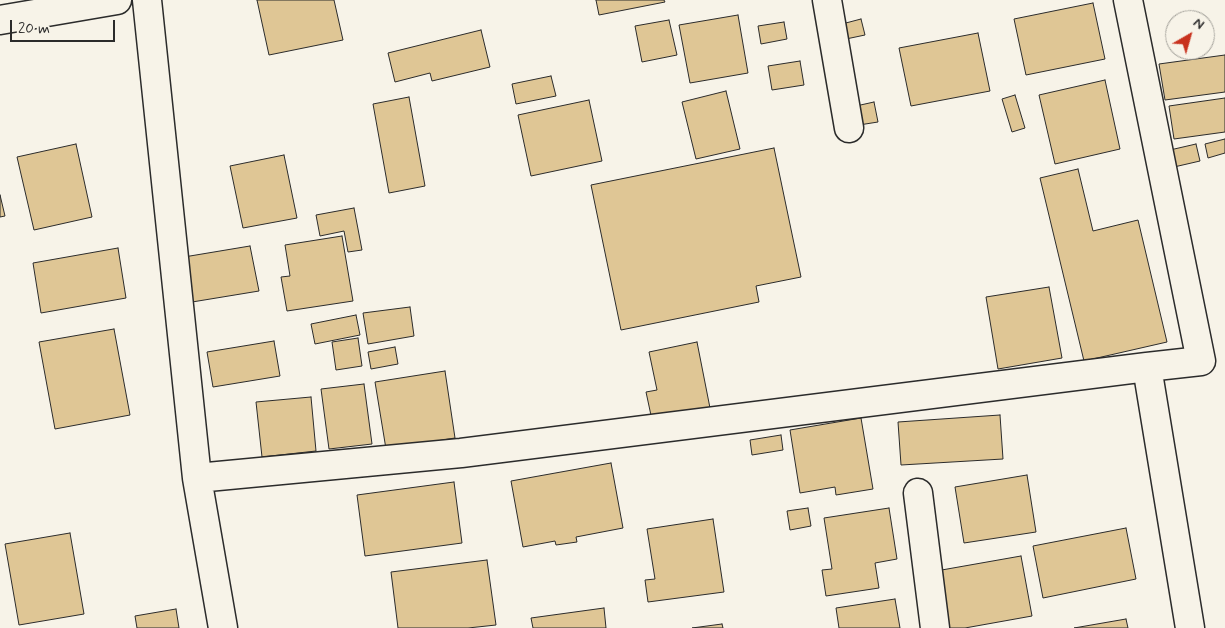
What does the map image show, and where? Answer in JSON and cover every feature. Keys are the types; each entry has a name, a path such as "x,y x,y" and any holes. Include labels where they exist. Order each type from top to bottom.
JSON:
{"street":[{"path":"0,20 117,0"},
{"path":"147,0 197,478 223,628"},
{"path":"827,0 849,128"},
{"path":"197,478 461,453 1201,361 1128,0"},
{"path":"1147,367 1190,628"},
{"path":"918,493 935,628"}],"building":[{"path":"257,0 334,0 343,40 269,55"},
{"path":"596,0 664,0 665,2 599,15"},
{"path":"1093,3 1105,59 1026,75 1014,19"},
{"path":"738,15 748,73 690,83 679,25"},
{"path":"861,19 865,35 846,39 842,24"},
{"path":"669,20 677,55 642,62 635,26"},
{"path":"784,22 787,39 761,44 758,26"},
{"path":"481,30 490,67 432,81 430,73 395,82 388,53"},
{"path":"978,33 990,91 911,106 899,48"},
{"path":"1225,55 1225,92 1165,100 1159,64 1188,60 1215,60 1215,56"},
{"path":"800,61 804,85 772,90 768,66"},
{"path":"551,76 556,96 516,104 512,84"},
{"path":"1105,80 1120,149 1055,164 1039,95"},
{"path":"726,91 740,149 696,159 682,102"},
{"path":"1015,95 1025,128 1012,132 1002,99"},
{"path":"409,97 425,186 389,193 373,104"},
{"path":"1225,98 1225,132 1174,139 1169,106"},
{"path":"589,100 602,161 531,176 518,115"},
{"path":"874,102 878,122 859,125 856,106"},
{"path":"1225,139 1225,153 1208,158 1205,144"},
{"path":"76,144 92,217 34,230 17,157"},
{"path":"1196,144 1200,161 1174,167 1170,150"},
{"path":"774,148 801,277 756,286 759,302 621,330 591,185"},
{"path":"284,155 297,218 243,228 230,166"},
{"path":"1078,169 1093,231 1138,220 1167,342 1084,361 1040,178"},
{"path":"0,195 5,216 0,217"},
{"path":"354,208 362,250 348,252 344,231 320,236 316,215"},
{"path":"342,236 353,301 287,311 281,277 290,276 285,245"},
{"path":"250,246 259,291 186,303 178,258"},
{"path":"118,248 126,298 41,313 33,263"},
{"path":"1049,287 1062,358 998,369 986,297"},
{"path":"410,307 414,336 368,344 363,313"},
{"path":"356,315 360,335 315,344 311,324"},
{"path":"114,329 130,415 55,429 39,342"},
{"path":"358,338 362,366 336,370 332,342"},
{"path":"274,341 280,376 213,387 207,352"},
{"path":"697,342 710,408 652,420 646,392 657,390 649,352"},
{"path":"395,347 398,364 371,369 368,352"},
{"path":"445,371 455,438 386,449 375,382"},
{"path":"364,384 372,444 329,449 321,389"},
{"path":"311,397 316,451 262,457 256,402"},
{"path":"1000,415 1003,459 901,465 898,422"},
{"path":"861,418 873,489 836,495 835,487 800,493 790,430"},
{"path":"781,435 783,450 752,455 750,440"},
{"path":"611,463 623,528 576,537 577,542 556,545 555,541 523,547 511,481"},
{"path":"1027,475 1036,532 964,543 955,487"},
{"path":"454,482 462,543 365,556 357,495"},
{"path":"808,508 811,526 790,530 787,511"},
{"path":"889,508 897,559 875,563 879,588 826,596 822,570 832,569 824,518"},
{"path":"713,519 724,592 648,602 645,580 655,579 647,529"},
{"path":"1126,528 1136,579 1043,598 1033,546"},
{"path":"70,533 84,614 19,625 5,544"},
{"path":"1021,556 1032,616 965,628 947,628 936,571"},
{"path":"487,560 496,625 468,628 398,628 391,572"},
{"path":"895,599 900,628 839,628 836,608"},
{"path":"604,608 606,628 533,628 531,618"},
{"path":"176,609 179,628 137,628 135,616"},
{"path":"1126,619 1128,628 1074,628"},
{"path":"722,624 723,628 692,628"}]}
